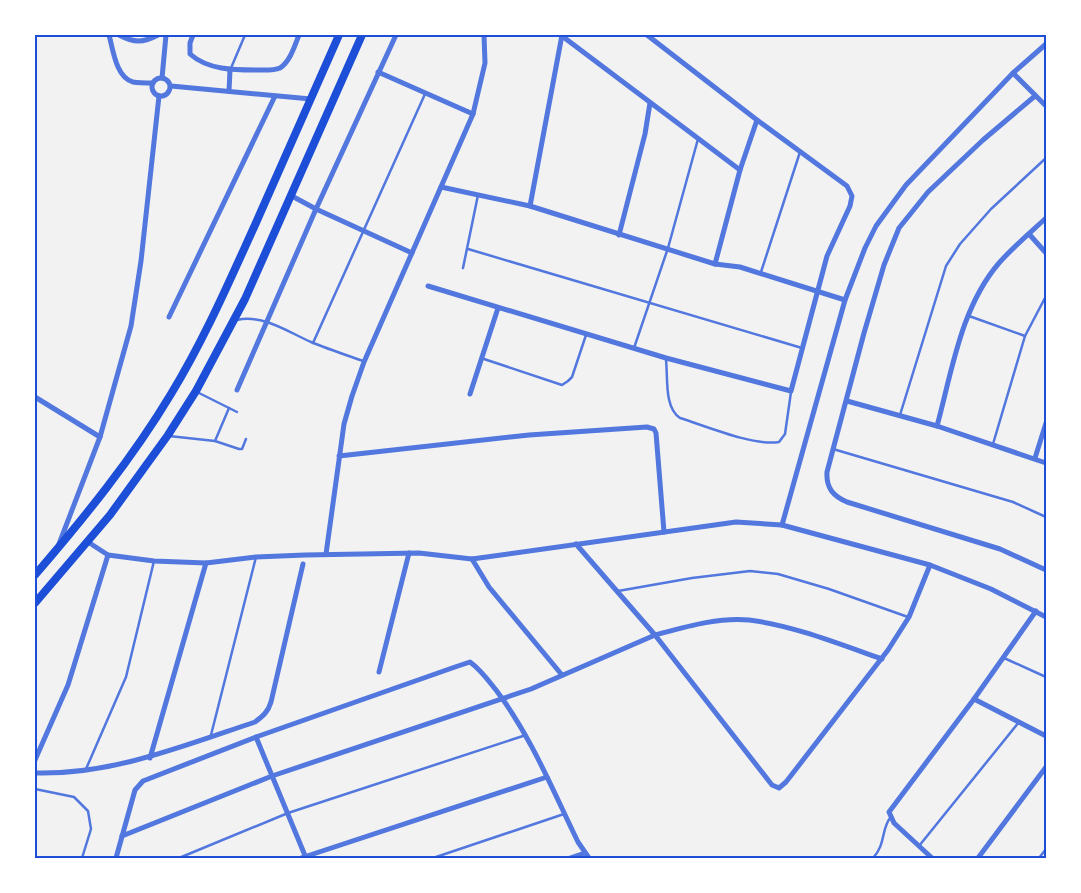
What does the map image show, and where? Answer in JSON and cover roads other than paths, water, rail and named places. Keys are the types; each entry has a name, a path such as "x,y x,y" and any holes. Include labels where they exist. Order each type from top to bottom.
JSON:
{"highway":[{"path":"35,575 90,511 172,394 215,314 339,35"},
{"path":"35,603 88,542 142,473 196,391 244,299 362,35"}],"street":[{"path":"110,35 120,71 124,77 131,82 153,83"},
{"path":"119,35 138,42 158,35"},
{"path":"162,78 166,35"},
{"path":"193,35 190,43 190,54 197,60 230,70 270,70 280,68 289,58 299,35"},
{"path":"237,390 316,209 396,35"},
{"path":"326,554 344,424 352,396 364,362 473,114 485,63 484,35"},
{"path":"530,206 562,35 740,170"},
{"path":"428,286 666,358 791,392 827,256 850,206 852,196 847,186 757,120 647,35"},
{"path":"782,524 845,300 865,248 876,226 906,185 1014,73 1046,44"},
{"path":"229,91 230,70"},
{"path":"378,72 473,114"},
{"path":"1014,73 1046,106"},
{"path":"156,79 167,79 170,86 167,94 159,96 152,89 153,83 156,79"},
{"path":"170,86 311,99"},
{"path":"57,550 100,436 132,326 142,261 159,96"},
{"path":"169,317 274,96"},
{"path":"1035,96 983,140 935,186 899,228 884,265 864,332 833,449 827,481 830,491 838,498 847,502 1000,549 1046,570"},
{"path":"619,235 645,134 650,103"},
{"path":"715,264 740,170 757,120"},
{"path":"441,187 530,206 715,264 740,268 845,300"},
{"path":"290,195 412,253"},
{"path":"937,426 962,332 977,297 999,263 1046,218"},
{"path":"1028,234 1046,252"},
{"path":"470,394 498,308"},
{"path":"35,397 100,436"},
{"path":"846,402 937,426 1046,463"},
{"path":"1035,458 1046,423"},
{"path":"339,456 529,435 654,428 656,433 664,532"},
{"path":"88,542 108,555 154,561 206,563 326,554 409,554 472,558 736,522 782,524 930,565 991,589 1046,617"},
{"path":"576,544 655,635 772,785 779,788 786,782 882,659 909,618 930,565"},
{"path":"378,672 409,554"},
{"path":"35,760 68,685 108,555"},
{"path":"472,558 489,587 562,675"},
{"path":"150,758 206,563"},
{"path":"35,773 85,770 150,758 254,722 268,710 303,564"},
{"path":"932,858 894,823 890,818 889,812 974,699 1036,611"},
{"path":"122,836 272,776 531,689 655,635 720,620 749,620 824,639 882,659"},
{"path":"116,858 135,790 143,781 256,737 470,662 478,668 503,699 526,735 578,842 589,858"},
{"path":"974,699 1046,736"},
{"path":"256,737 304,857 547,777"},
{"path":"978,858 1046,767"},
{"path":"570,858 585,853"}],"lane":[{"path":"230,70 245,35"},
{"path":"313,343 426,93"},
{"path":"634,348 668,248 698,138"},
{"path":"760,274 800,152"},
{"path":"900,416 946,266 960,244 991,209 1046,158"},
{"path":"463,268 478,195"},
{"path":"468,249 802,348"},
{"path":"993,444 1025,336 1046,296"},
{"path":"969,316 1025,336"},
{"path":"233,321 254,318 266,321 313,343 364,362"},
{"path":"481,358 562,385 572,376 586,334"},
{"path":"666,358 669,400 674,414 680,418 734,435 768,444 778,442 784,434 791,392"},
{"path":"196,391 237,412"},
{"path":"215,441 229,408"},
{"path":"168,435 215,441 238,449 242,449 246,439"},
{"path":"833,449 1012,502 1046,517"},
{"path":"211,737 256,558"},
{"path":"85,770 126,677 154,561"},
{"path":"618,591 692,578 750,571 778,574 812,584 909,618"},
{"path":"1003,658 1046,678"},
{"path":"918,847 1020,721"},
{"path":"179,858 288,813 526,735"},
{"path":"35,789 74,797 88,811 91,829 82,858"},
{"path":"433,858 564,814"},
{"path":"873,858 880,851 886,823 890,818"},
{"path":"1039,858 1046,849"}]}
